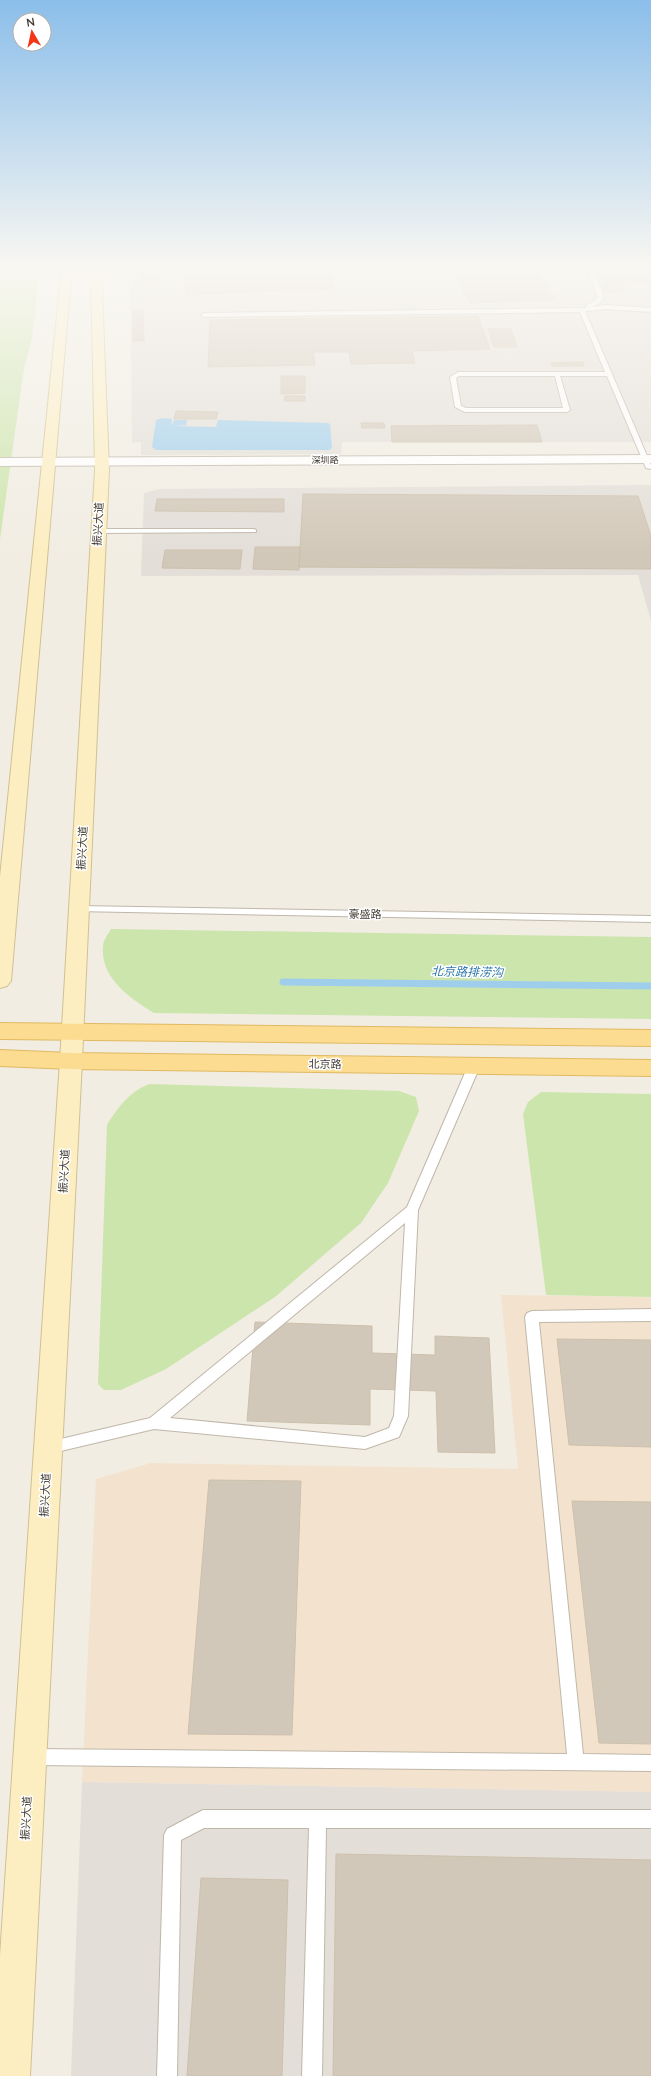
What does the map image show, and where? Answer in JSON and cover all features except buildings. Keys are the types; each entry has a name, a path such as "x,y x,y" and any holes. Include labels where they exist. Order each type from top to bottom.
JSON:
{"main road":[{"path":"0,981 58,363"},
{"name":"振兴大道","path":"10,2076 72,1047 102,465 99,363"},
{"name":"北京路","path":"0,1031 72,1047 474,1066 651,1068"},
{"name":"北京路","path":"0,1058 72,1047 651,1038"}],"street":[{"name":"深圳路","path":"0,462 48,466"},
{"name":"深圳路","path":"0,471 48,466 102,465 649,463"}],"lane":[{"path":"604,363 649,463"},
{"path":"557,374 567,410 465,410 458,407 453,377 455,374 557,374 609,374"},
{"path":"98,531 254,531"},
{"name":"豪盛路","path":"78,909 651,919"},
{"path":"48,1448 154,1423 365,1443 394,1433 401,1416 412,1210 474,1066"},
{"path":"154,1423 412,1210"},
{"path":"576,1762 532,1317 651,1315"},
{"path":"30,1757 651,1763"},
{"path":"167,2076 173,1835 203,1819 651,1819"},
{"path":"312,2076 318,1819"}],"shaded area":[{"path":"131,363 651,363 651,442 342,442 341,454 141,455 141,442 132,443"},
{"path":"651,485 651,621 638,575 141,576 144,493 159,489"},
{"path":"501,1295 651,1297 651,1792 82,1782 96,1479 151,1463 518,1469"},
{"path":"82,1782 651,1792 651,2076 71,2076"}],"green space":[{"path":"0,363 25,363 24,368 0,539"},
{"path":"111,929 651,937 651,1019 154,1013 135,1001 118,986 106,968 103,957 103,944"},
{"path":"150,1084 399,1091 416,1097 419,1111 388,1183 361,1223 275,1297 166,1369 121,1390 104,1390 98,1384 107,1125 125,1100 143,1087"},
{"path":"541,1092 651,1094 651,1297 546,1295 523,1114 528,1102"}],"water":[{"path":"162,418 172,419 171,426 174,420 187,420 186,425 175,426 216,427 218,420 328,423 330,424 332,448 329,450 156,450 152,447 156,420"}],"waterway":[{"name":"北京路排涝沟","path":"283,982 651,986"}]}
